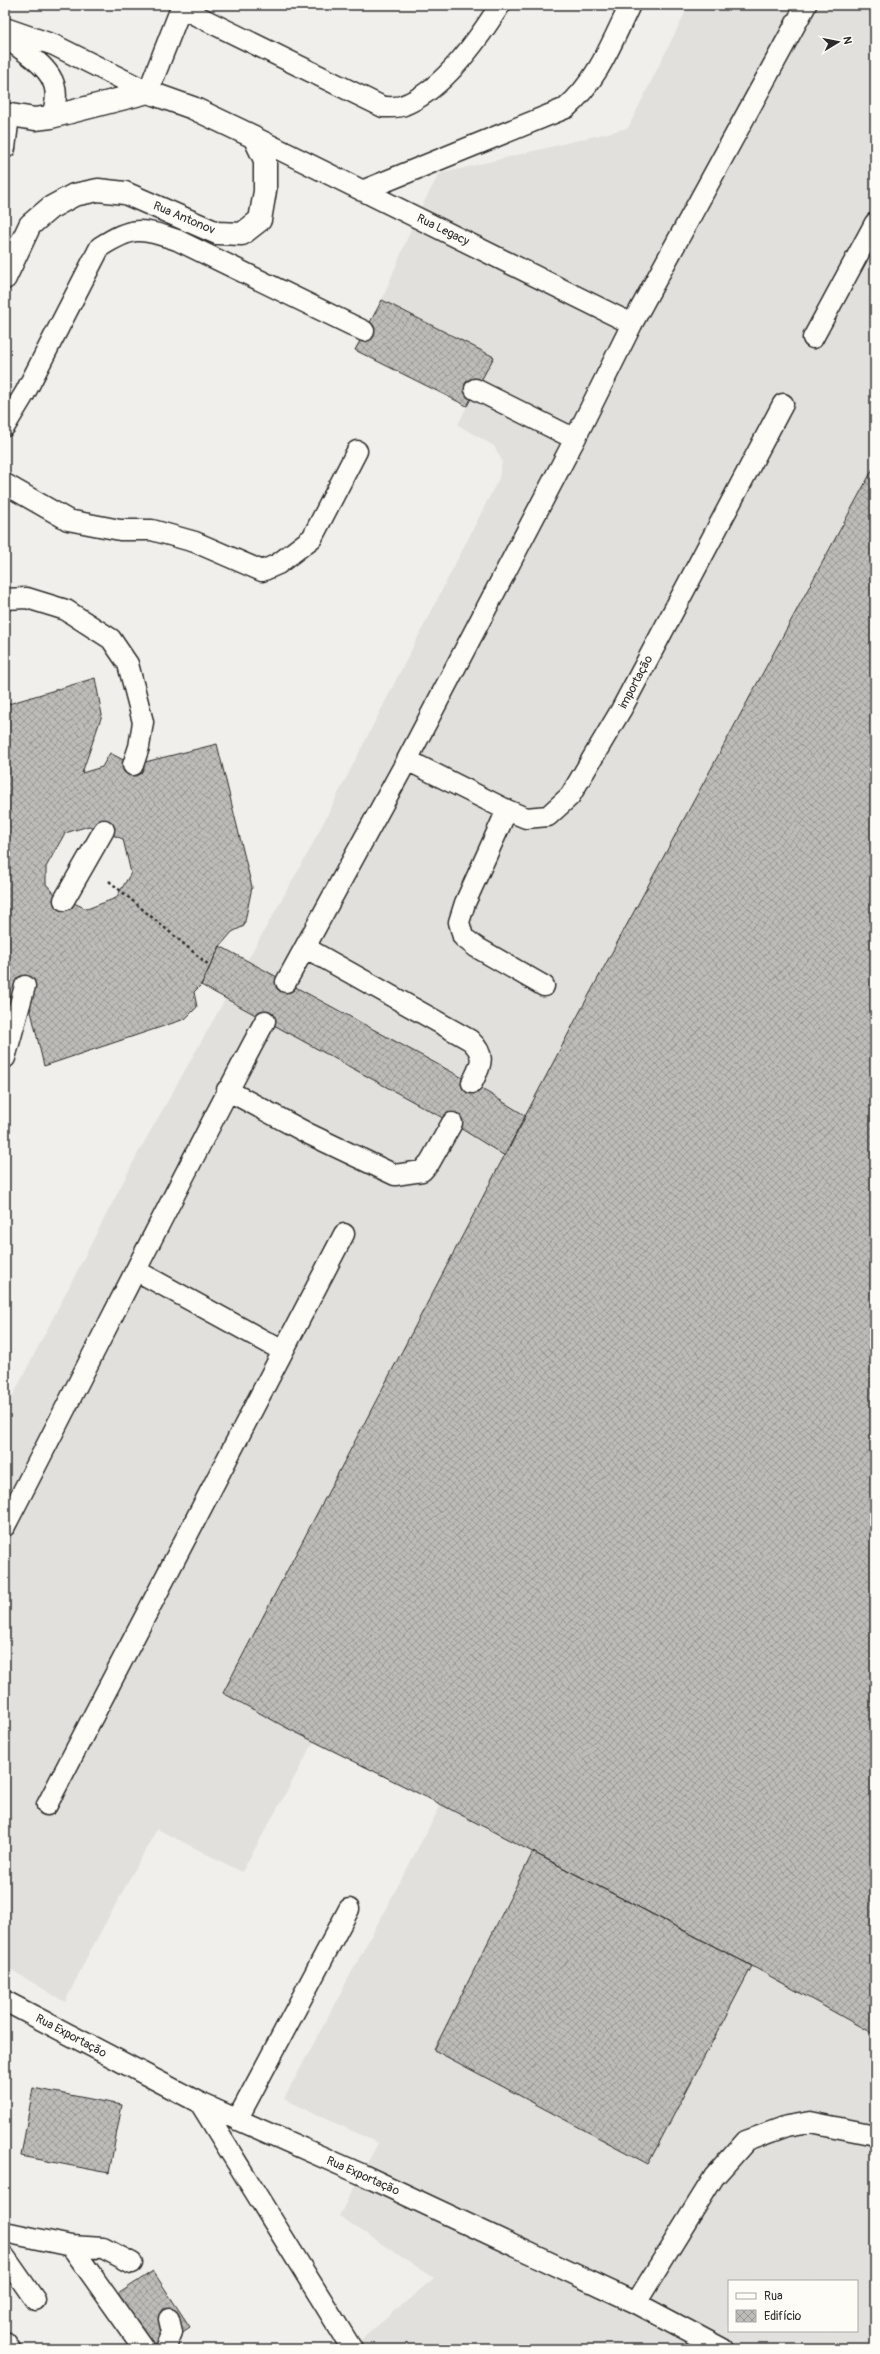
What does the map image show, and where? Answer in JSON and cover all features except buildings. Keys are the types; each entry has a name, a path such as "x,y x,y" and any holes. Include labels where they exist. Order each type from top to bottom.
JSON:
{"street":[{"path":"7,115 35,119 51,117 148,92 194,108 254,137"},
{"name":"Rua Antonov","path":"5,278 30,225 50,208 74,195 98,190 125,193 217,233 242,234 260,220 265,191 265,160 254,137"},
{"path":"5,2344 9,2349"}],"lane":[{"path":"5,28 54,45 148,92 178,7 383,107 403,106 428,92 458,63 487,26 500,5"},
{"path":"362,191 566,108 582,94 599,70 630,5"},
{"path":"286,982 306,948 407,760 576,439 632,324 806,5"},
{"path":"5,37 51,75 56,90 57,103 51,117"},
{"path":"5,148 7,115"},
{"name":"Rua Legacy","path":"254,137 632,324"},
{"path":"813,338 875,223"},
{"path":"5,426 25,393 100,247 123,232 149,231 177,240 364,331"},
{"path":"475,389 576,439"},
{"name":"importação","path":"407,760 506,810 526,818 548,816 570,796 621,710 784,404"},
{"path":"5,484 68,520 120,530 152,530 195,542 262,571 278,564 312,538 357,451"},
{"path":"5,599 27,598 66,610 111,639 128,664 143,722 139,747 133,765"},
{"path":"506,810 464,903 459,922 463,937 476,948 544,986"},
{"path":"64,900 104,830"},
{"path":"306,948 470,1040 478,1047 482,1057 480,1068 472,1083"},
{"path":"5,1058 25,986"},
{"path":"5,1526 137,1271 227,1090 265,1021"},
{"path":"227,1090 309,1134 395,1175 422,1170 430,1162 452,1123"},
{"path":"47,1805 344,1234"},
{"path":"137,1271 283,1352"},
{"path":"237,2120 349,1909"},
{"name":"Rua Exportação","path":"5,2001 200,2103 361,2174 636,2303 723,2349"},
{"path":"200,2103 352,2349"},
{"path":"636,2303 714,2177 746,2141 787,2126 810,2122 875,2135"},
{"path":"5,2232 71,2246 103,2248 132,2263"},
{"path":"71,2246 144,2349"},
{"path":"5,2257 35,2300"},
{"path":"165,2349 172,2332 169,2320"}],"path":[{"path":"112,883 210,966"}],"shaded area":[{"path":"689,5 875,5 875,2349 350,2349 434,2278 339,2216 378,2143 284,2099 441,1805 314,1742 242,1872 157,1829 89,1953 65,2002 5,1966 5,1411 137,1155 308,853 499,478 502,461 494,446 458,425 467,406 355,350 382,300 416,217 439,174 628,128"}]}
